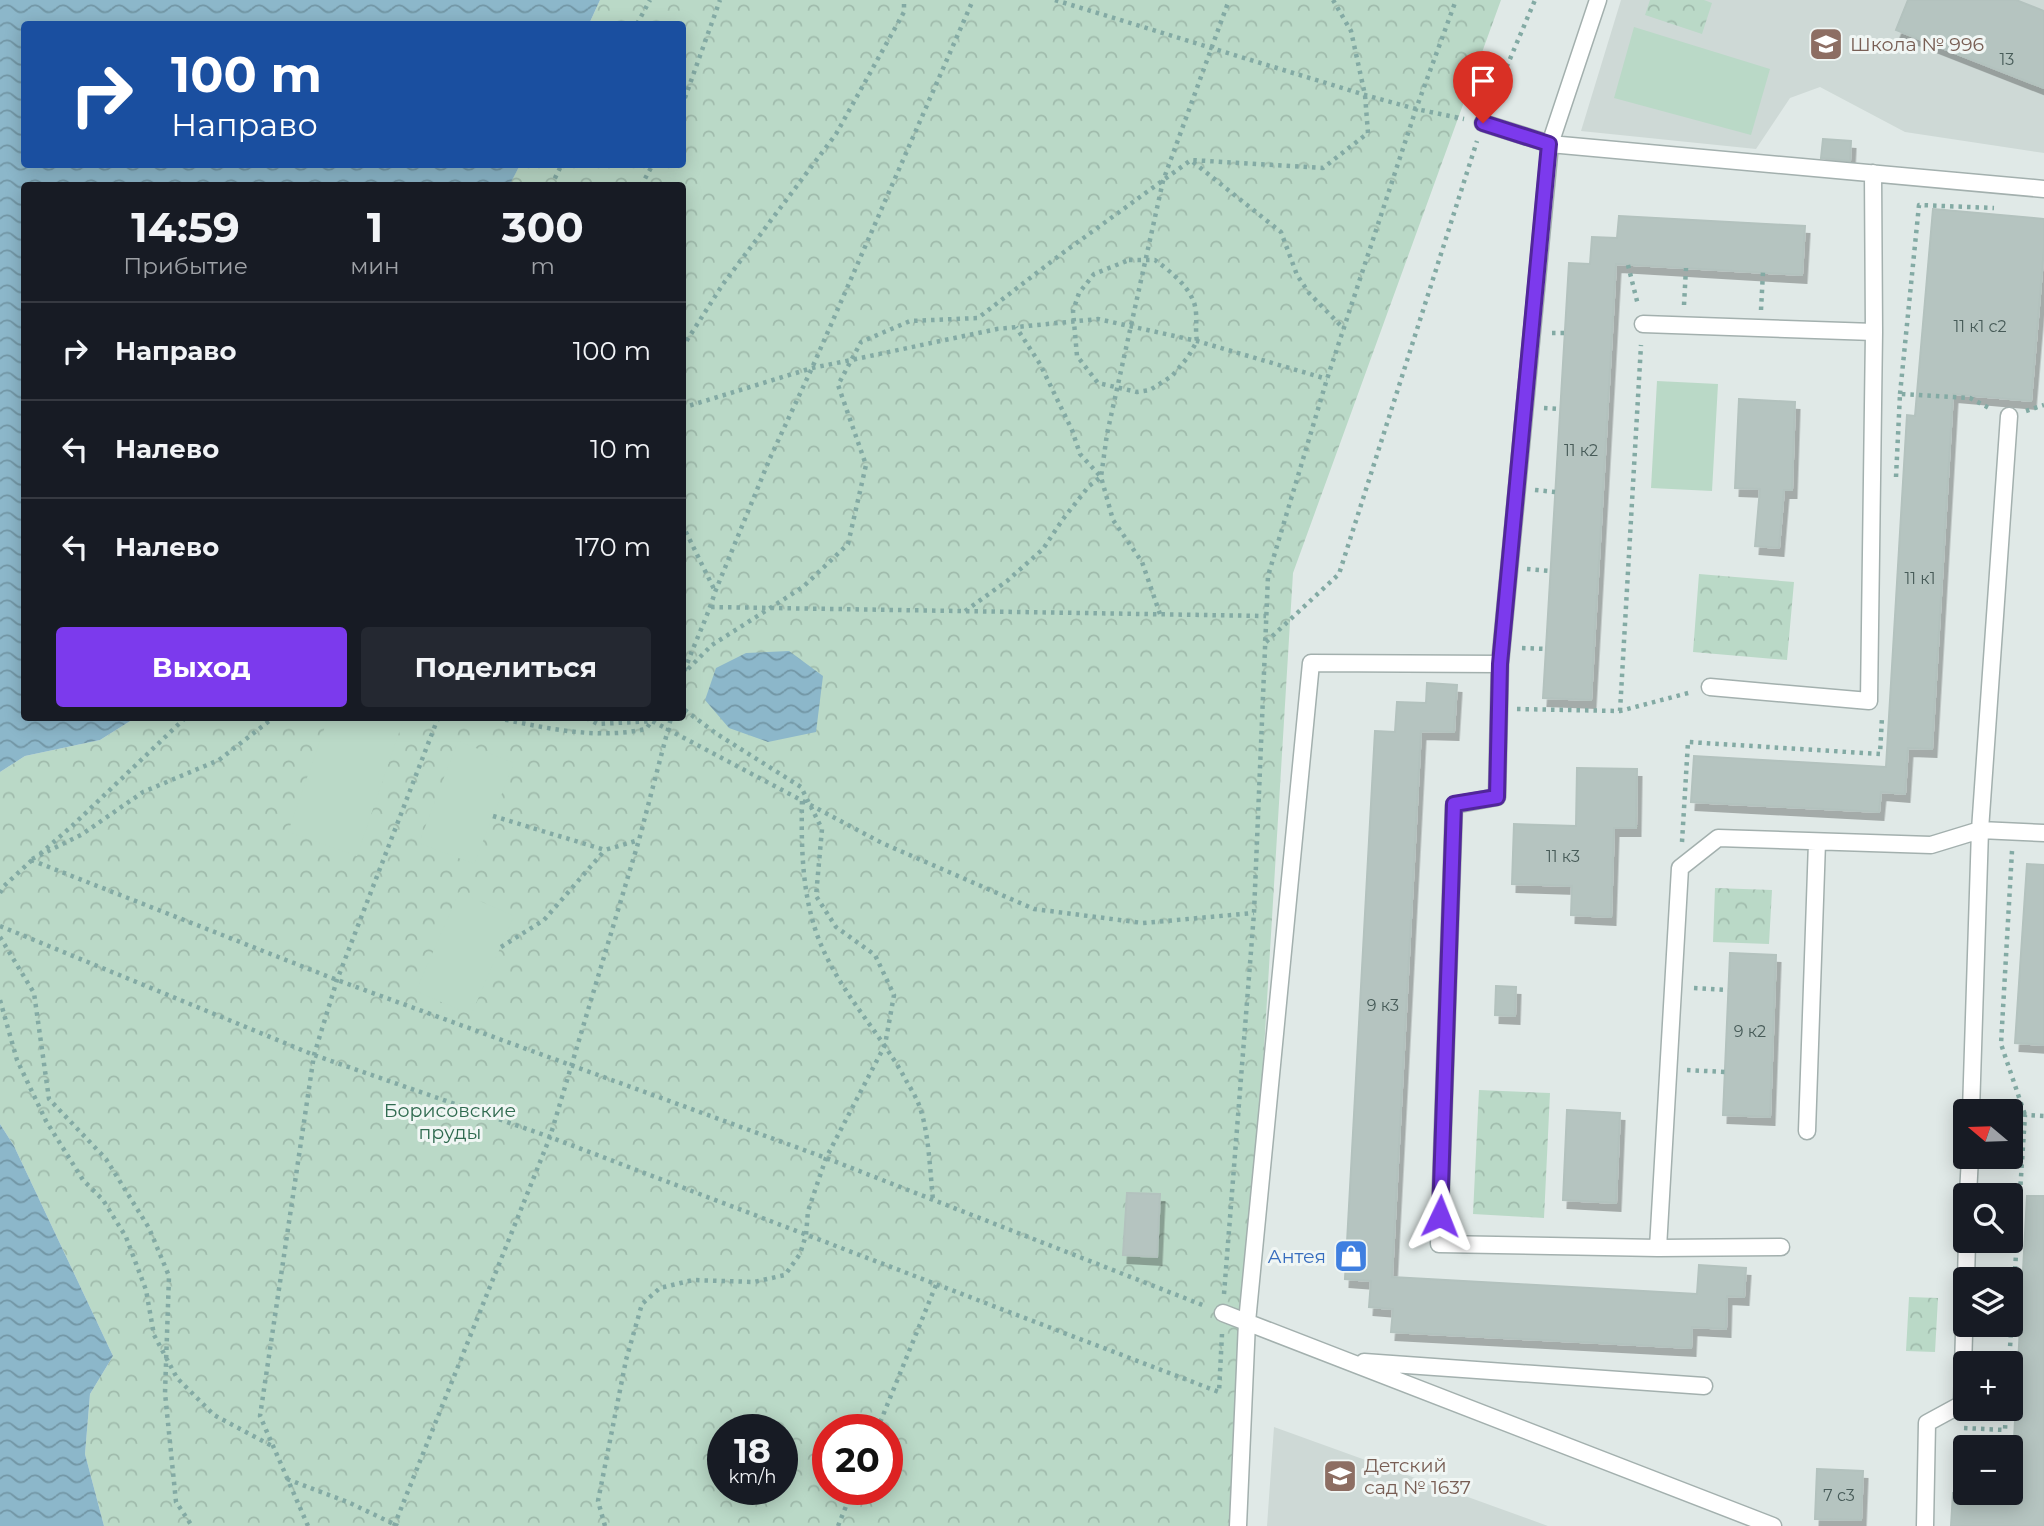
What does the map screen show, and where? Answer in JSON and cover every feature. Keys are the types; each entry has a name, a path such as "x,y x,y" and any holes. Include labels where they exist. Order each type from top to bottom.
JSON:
{"lane":[{"path":"1598,0 1549,144 1500,664 1497,797 1454,804 1439,1244 1780,1247"},
{"path":"1483,123 1549,144 2044,189"},
{"path":"1710,687 1869,701 1874,332 1873,173"},
{"path":"1643,324 1874,332"},
{"path":"1971,1099 1980,831 2009,416"},
{"path":"1238,1526 1247,1322 1311,663 1500,664"},
{"path":"1658,1248 1680,867 1718,838 1931,845 1980,831 2044,833"},
{"path":"1807,1131 1817,842"},
{"path":"1223,1312 1773,1526"},
{"path":"1925,1526 1927,1423 1962,1404 1964,1337"},
{"path":"1347,1361 1704,1386"}],"path":[{"path":"639,21 650,0"},
{"path":"686,95 720,0"},
{"path":"686,342 723,284 836,134 904,12 904,0"},
{"path":"686,666 770,458 973,0"},
{"path":"1055,0 1365,95 1483,123"},
{"path":"1160,614 1142,562 1113,520 1101,477 1107,434 1163,181 1229,0"},
{"path":"686,673 712,645 803,587 848,544 866,464 838,385 861,342 910,321 978,318 1191,160 1323,168 1368,133 1365,95 1351,31 1333,0"},
{"path":"1265,642 1339,574 1483,123 1535,0"},
{"path":"1191,160 1281,232 1297,275 1309,293 1344,329"},
{"path":"1900,394 1919,205 2002,208"},
{"path":"1129,260 1155,260 1189,293 1196,311 1194,328 1197,341 1172,376 1150,390 1137,392 1098,383 1077,356 1074,321 1073,312 1079,293 1094,274 1129,260"},
{"path":"1620,711 1643,324 1628,265"},
{"path":"1682,326 1686,268"},
{"path":"1760,328 1763,272"},
{"path":"686,407 812,368 997,329 1098,319 1197,341 1327,379"},
{"path":"1016,327 1040,364 1072,430 1080,454 1101,477"},
{"path":"2038,407 2044,411"},
{"path":"965,611 1007,581 1043,549 1089,486 1101,477"},
{"path":"686,531 715,592"},
{"path":"710,607 1266,616"},
{"path":"1499,709 1620,711 1710,687"},
{"path":"605,1526 598,1501 626,1360 642,1304 660,1288 693,1280 754,1282 785,1275 800,1254 806,1235 807,1211 826,1158 885,1045 894,995 875,955 836,927 816,896 822,829 800,787 686,711"},
{"path":"0,893 31,860 72,826 182,721"},
{"path":"31,860 81,835 143,792 219,760 270,721"},
{"path":"308,1526 260,1416 314,1055 337,980 437,721"},
{"path":"514,721 580,733 626,733 646,729 652,721"},
{"path":"592,721 598,724 631,721"},
{"path":"656,721 882,843 1034,909 1143,923 1254,913"},
{"path":"287,1479 350,1503 396,1525 550,1137 639,840 670,721"},
{"path":"802,801 803,866 808,902 821,947 847,992 893,1057 920,1106 929,1152 933,1200"},
{"path":"493,816 605,850"},
{"path":"2010,1351 2025,1115 2001,1044 2014,832"},
{"path":"501,947 544,920 605,850 639,840"},
{"path":"0,926 314,1055 550,1137 1219,1392 1223,1312 826,1158 337,980 31,860"},
{"path":"0,937 34,993 49,1099 106,1159 149,1228 169,1276 165,1393 176,1503 192,1526"},
{"path":"1673,987 1728,990"},
{"path":"0,1000 18,1060 46,1121 83,1180 103,1200 126,1237 146,1290 154,1335 177,1378 214,1415 273,1446"},
{"path":"1669,1069 1725,1072"},
{"path":"2025,1115 2044,1116"},
{"path":"884,1414 936,1285"},
{"path":"1958,1428 2005,1430 2005,1421"},
{"path":"838,1526 847,1505"}],"shaded area":[{"name":"Школа № 996","path":"1621,0 2044,0 2044,153 1905,132 1820,87 1790,98 1756,149 1581,131"},
{"name":"Детский сад № 1637","path":"1274,1427 1548,1526 1267,1526"}],"green space":[{"name":"Борисовские пруды","path":"600,0 1501,0 1293,573 1235,1526 104,1526 85,1454 90,1394 113,1356 14,1146 0,1124 0,772 25,756 100,740 130,721 686,721 686,182 511,182 518,168 686,168 686,21 590,21"},
{"path":"1650,0 1704,0 1712,3 1702,34 1645,15"},
{"path":"1634,27 1770,69 1751,135 1614,98"},
{"path":"1657,381 1718,384 1712,491 1651,488"},
{"path":"1699,574 1794,582 1787,660 1693,652"},
{"path":"327,721 403,721 357,856 288,832"},
{"path":"458,741 514,763 474,864 419,843"},
{"path":"1715,888 1772,890 1769,944 1713,942"},
{"path":"459,892 514,916 471,1015 416,991"},
{"path":"1479,1090 1550,1093 1544,1218 1473,1214"},
{"path":"1909,1297 1938,1298 1935,1352 1906,1351"}],"water":[{"path":"0,0 600,0 590,21 21,21 21,168 518,168 511,182 21,182 21,721 130,721 100,740 25,756 0,772"},
{"path":"789,651 823,676 816,732 768,742 729,728 705,700 716,668 746,653"},
{"path":"0,1124 14,1146 113,1356 90,1394 85,1454 104,1526 0,1526"}],"building":[{"path":"1908,0 2016,0 2044,11 2044,88 1896,30"},
{"path":"1823,139 1851,141 1850,161 1821,158"},
{"path":"1933,209 2044,219 2044,248 2031,401 1953,394 1932,749 1908,748 1905,794 1881,792 1879,812 1691,802 1694,756 1886,767 1907,415 1915,416"},
{"path":"1619,216 1805,226 1802,275 1616,264 1591,700 1543,698 1569,263 1590,264 1592,237 1617,238"},
{"path":"1739,399 1795,402 1792,490 1784,490 1779,548 1755,546 1760,489 1735,488"},
{"path":"1427,683 1457,685 1454,732 1421,731 1392,1277 1697,1294 1699,1265 1746,1268 1744,1297 1727,1296 1726,1329 1692,1327 1691,1348 1391,1332 1393,1309 1369,1307 1371,1281 1345,1279 1375,731 1395,732 1397,702 1426,703"},
{"path":"1577,768 1637,769 1636,828 1614,828 1611,917 1571,915 1572,886 1512,884 1514,824 1576,826"},
{"path":"2027,864 2044,865 2044,1045 2015,1043"},
{"path":"1730,953 1776,955 1770,1117 1723,1115"},
{"path":"1496,986 1516,987 1515,1016 1495,1015"},
{"path":"1567,1110 1620,1113 1616,1203 1563,1200"},
{"path":"1127,1193 1160,1194 1157,1257 1123,1255"},
{"path":"2027,1196 2044,1196 2044,1526 1951,1526 1953,1493 1953,1505 2023,1505 2023,1435 2014,1435 2015,1421 2023,1421 2023,1351 2019,1351 2019,1337 2023,1337"},
{"path":"1817,1469 1863,1471 1861,1520 1815,1519"}],"place":[{"name":"Школа № 996","path":"1826,44"},
{"name":"Антея","path":"1351,1256"},
{"name":"Детский сад № 1637","path":"1340,1476"}],"route":[{"path":"1440,1216 1454,804 1497,797 1500,664 1549,144 1483,123"}]}
